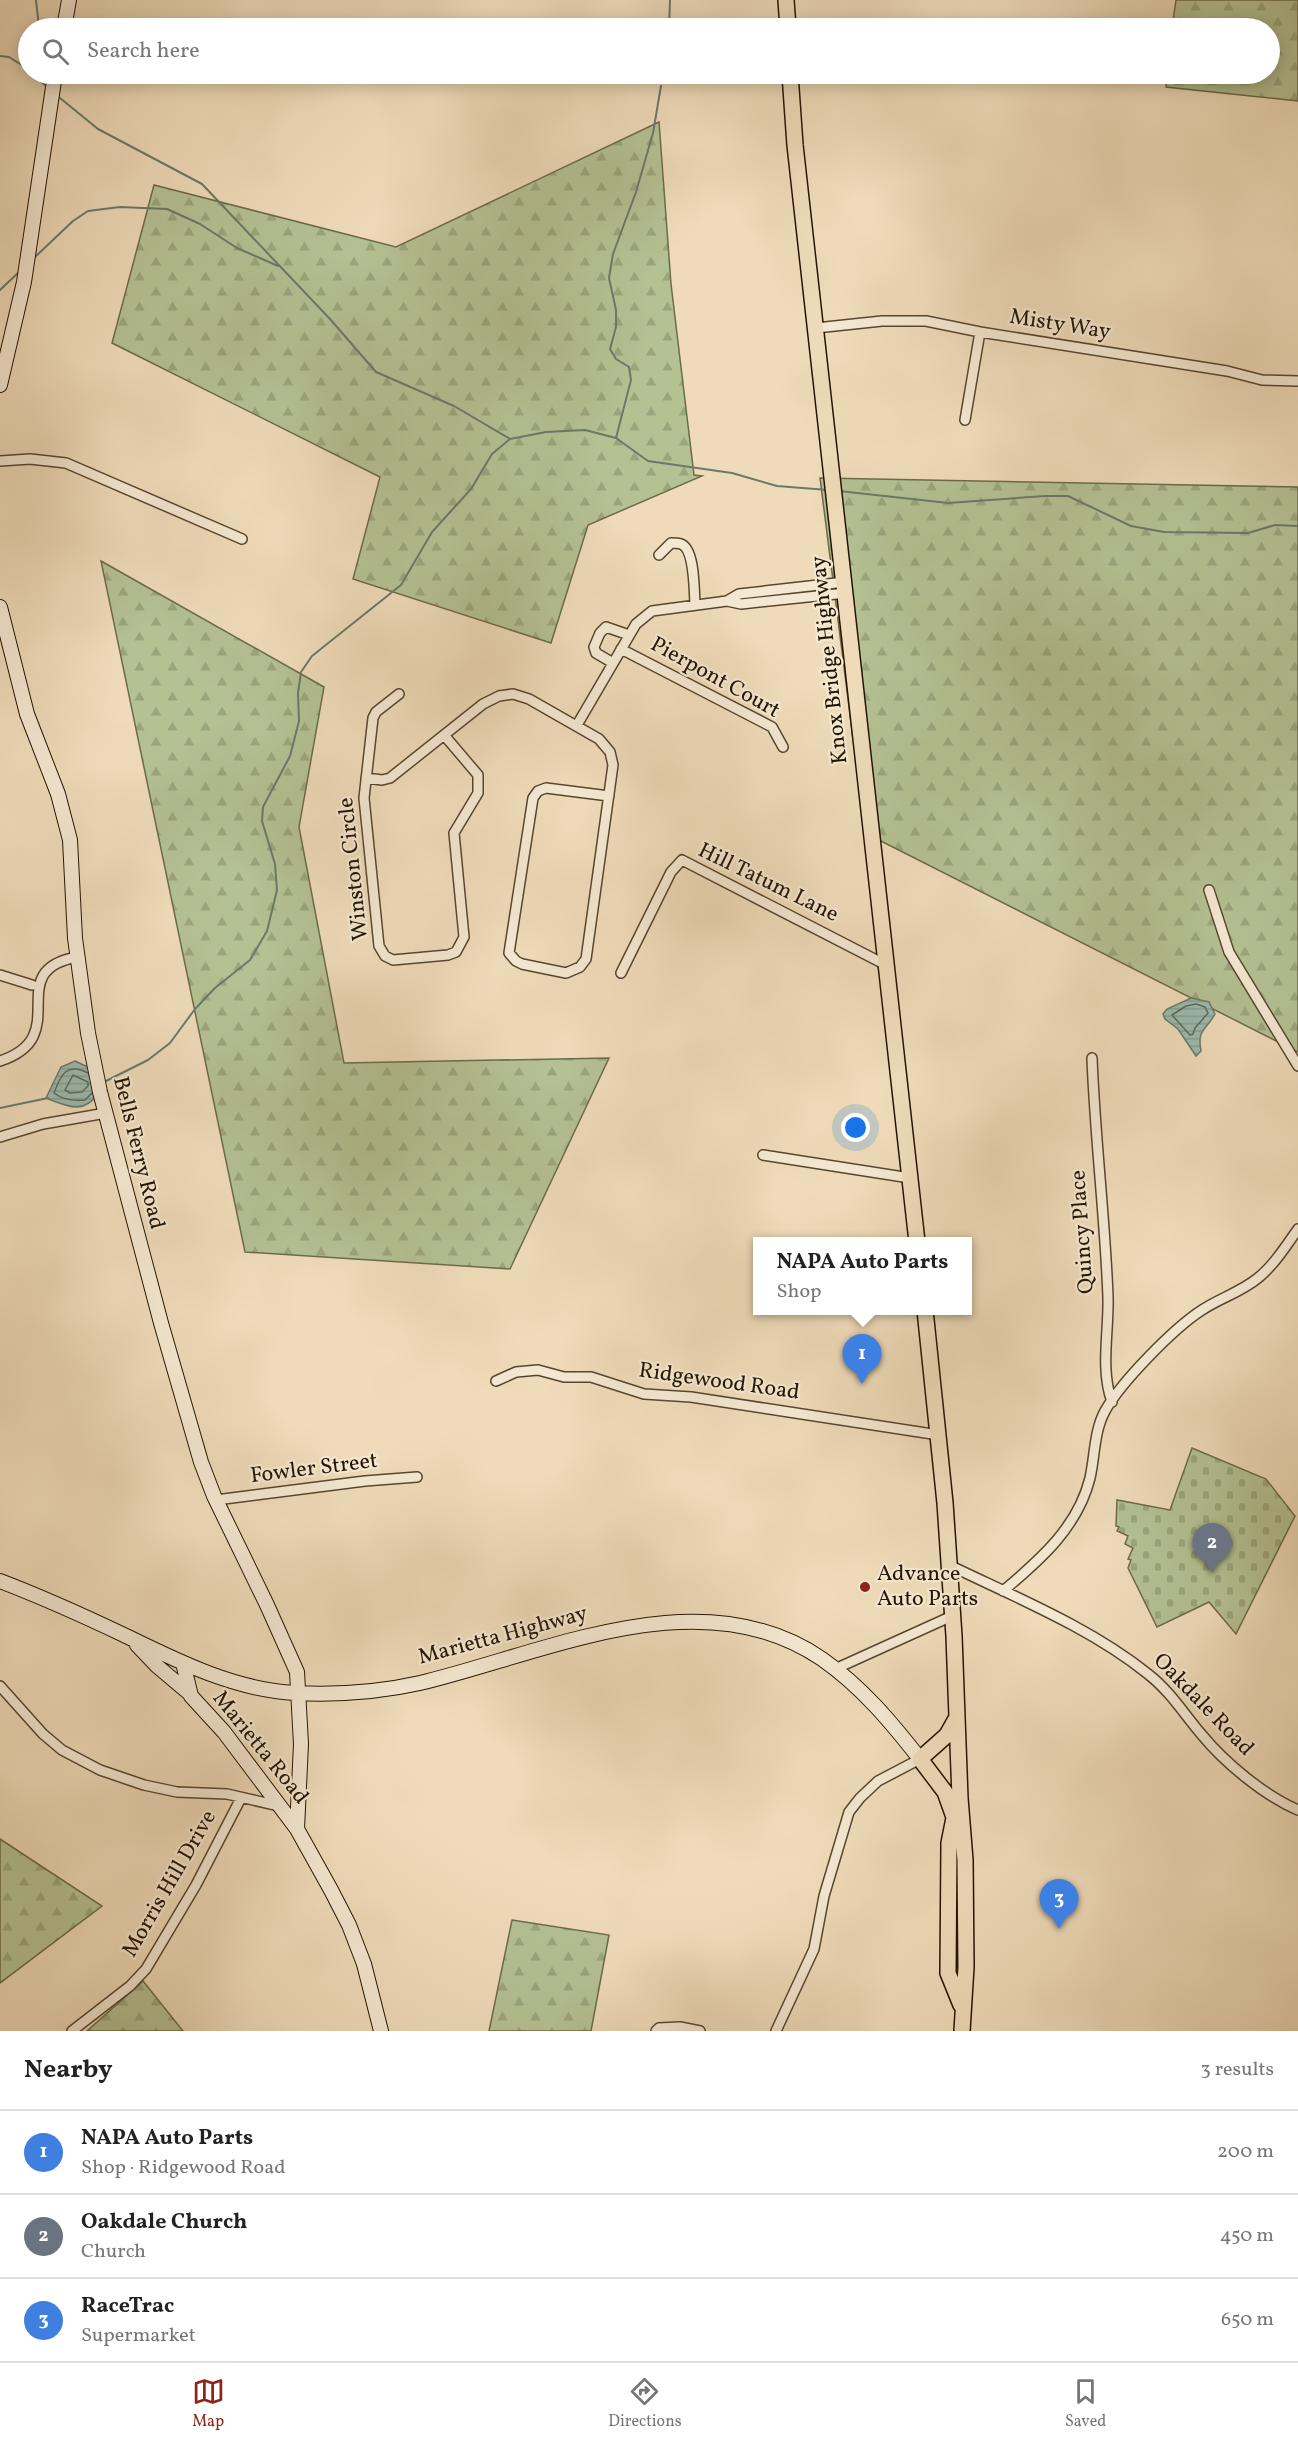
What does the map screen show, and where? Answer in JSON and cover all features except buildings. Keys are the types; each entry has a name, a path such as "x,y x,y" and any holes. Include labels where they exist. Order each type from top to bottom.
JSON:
{"main road":[{"path":"66,18 69,0"},
{"path":"786,0 787,18"},
{"path":"0,386 24,282 54,84"},
{"name":"Knox Bridge Highway","path":"791,84 833,490 916,1237"},
{"name":"Bells Ferry Road","path":"0,607 3,632 27,714 58,794 70,840 77,957 87,1024 106,1113 161,1323 201,1462 216,1500 297,1672 299,1693"},
{"path":"925,1315 939,1435 949,1565"},
{"name":"Marietta Highway","path":"949,1565 965,1860 966,1967 962,2031"},
{"name":"Marietta Highway","path":"0,1581 183,1663 231,1680 267,1689 299,1693 365,1691 418,1683 616,1629 676,1621 726,1623 778,1637 802,1647 835,1669 880,1708 945,1792 965,1860"},
{"name":"Marietta Road","path":"132,1639 157,1666 190,1693 224,1732 297,1829 341,1908 359,1948 381,2031"},
{"name":"Marietta Road","path":"183,1663 190,1693"},
{"name":"Marietta Road","path":"297,1829 301,1744 299,1693"},
{"path":"920,1759 947,1735 956,1719"},
{"name":"Marietta Highway","path":"954,1818 949,1843 948,1973 963,2011"}],"street":[{"name":"Misty Way","path":"816,328 882,321 926,321 980,332 1227,372 1262,380 1298,381"},
{"path":"965,420 980,332"},
{"path":"0,461 30,459 66,463 242,539"},
{"path":"659,555 671,543 681,544 688,550 691,558 695,604"},
{"path":"577,725 636,624 652,610 727,601 739,594 845,587"},
{"path":"613,663 596,653 594,647 600,633 606,627 629,635"},
{"name":"Pierpont Court","path":"621,649 772,727 777,732 783,747"},
{"name":"Winston Circle","path":"399,694 376,712 373,718 363,798 379,946 385,956 393,960 448,955 456,952 464,937 454,833 478,793 480,782 478,775 444,735"},
{"path":"366,778 382,780 390,778 483,704 499,696 513,694 530,699 599,740 610,752 614,765 586,959 580,967 566,973 522,964 516,961 509,952 533,798 538,791 546,788 609,796"},
{"name":"Hill Tatum Lane","path":"621,973 670,872 682,860 886,965"},
{"path":"1209,890 1229,952 1298,1066"},
{"path":"0,1061 22,1050 29,1041 35,1026 32,986 38,973 46,965 77,957"},
{"path":"0,975 32,986"},
{"name":"Quincy Place","path":"1092,1058 1094,1116 1108,1298 1106,1366 1112,1402"},
{"path":"0,1137 43,1124 106,1113"},
{"path":"764,1155 910,1178"},
{"path":"1003,1591 1039,1560 1067,1528 1076,1513 1090,1477 1105,1411 1120,1391 1181,1325 1210,1305 1259,1278 1298,1229"},
{"name":"Ridgewood Road","path":"496,1381 516,1372 538,1370 564,1377 591,1377 644,1394 691,1397 939,1435"},
{"name":"Fowler Street","path":"216,1500 365,1481 417,1477"},
{"name":"Oakdale Road","path":"949,1565 1090,1636 1135,1663 1170,1693 1203,1737 1222,1756 1264,1791 1281,1803 1298,1810"},
{"path":"835,1669 952,1616"},
{"path":"0,1686 43,1734 62,1750 92,1767 144,1785 177,1792 227,1794 279,1806"},
{"path":"776,2031 814,1949 824,1896 849,1812 878,1780 920,1759"},
{"name":"Morris Hill Drive","path":"72,2031 130,1986 146,1969 196,1885 241,1798"},
{"path":"656,2031 659,2028 680,2027 700,2031"}],"green space":[{"path":"1176,0 1298,0 1298,101 1166,87 1166,84 1280,84 1280,18 1173,18"},
{"path":"659,122 671,284 694,475 702,476 588,525 551,643 353,579 380,477 112,343 154,185 396,247"},
{"path":"820,478 1298,487 1298,1052 865,833"},
{"path":"101,561 324,687 299,827 344,1063 609,1058 510,1269 245,1252"},
{"path":"1192,1448 1266,1479 1295,1516 1236,1634 1209,1602 1157,1627 1128,1568 1131,1560 1128,1559 1133,1548 1125,1544 1128,1536 1117,1531 1119,1527 1116,1526 1117,1500 1170,1510"},
{"path":"0,1839 102,1906 0,1983"},
{"path":"512,1920 609,1935 591,2031 489,2031"},
{"path":"143,1981 183,2031 87,2031"}],"water":[{"path":"1191,998 1209,1002 1215,1014 1201,1034 1201,1051 1196,1056 1178,1029 1165,1019 1163,1014 1167,1009"},
{"path":"75,1061 92,1069 100,1092 88,1104 75,1107 46,1098 61,1067"}],"waterway":[{"path":"36,0 38,18"},
{"path":"669,18 670,0"},
{"path":"0,56 9,57 18,63"},
{"path":"616,438 631,380 629,367 616,359 610,349 616,327 616,310 609,278 613,254 636,192 653,133 661,86"},
{"path":"60,98 98,129 202,184 330,319 376,372 454,406 510,439"},
{"path":"35,257 73,221 88,211 120,207 167,209 200,224 237,248 278,266"},
{"path":"0,290 20,271"},
{"path":"102,1083 148,1060 170,1043 195,1009 215,988 250,960 267,931 277,890 275,864 262,821 263,807 290,756 299,721 298,693 301,672 312,656 401,585 432,532 471,489 492,454 510,439 546,432 585,430 616,438 648,461 732,473 777,486 828,490"},
{"path":"839,491 948,503 1068,496 1131,526 1164,532 1248,533 1275,525 1298,526"},
{"path":"0,1108 48,1098"}],"place":[{"name":"NAPA Auto Parts","path":"862,1384"},
{"name":"Oakdale Church","path":"1212,1573"},
{"name":"Advance Auto Parts","path":"865,1587"},
{"name":"RaceTrac","path":"1059,1929"}]}
